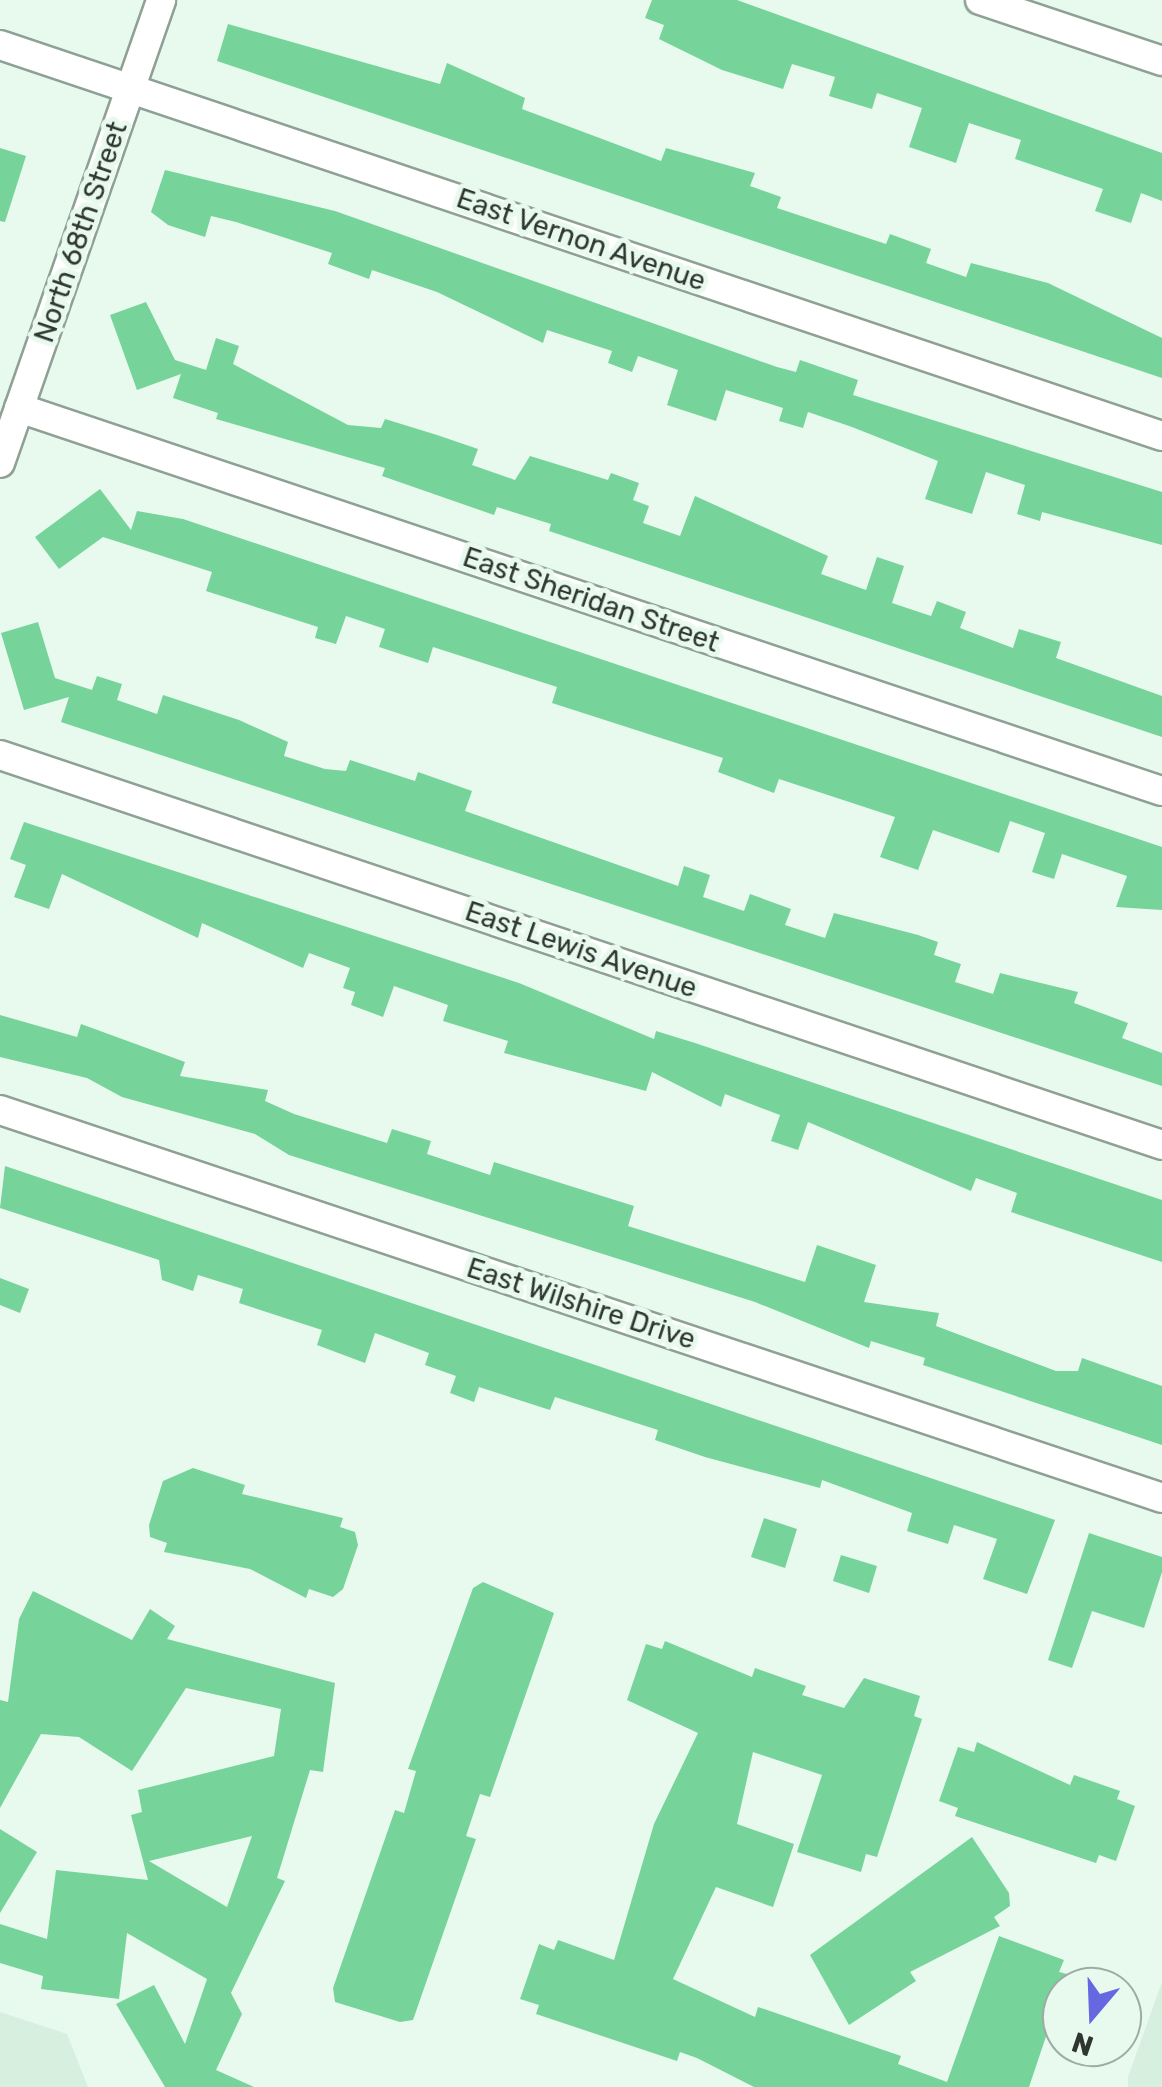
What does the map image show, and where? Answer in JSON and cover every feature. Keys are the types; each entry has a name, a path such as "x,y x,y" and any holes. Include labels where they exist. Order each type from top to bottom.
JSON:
{"street":[{"name":"North 68th Street","path":"0,463 161,0"},
{"path":"980,0 1162,61"},
{"name":"East Vernon Avenue","path":"0,45 1162,436"},
{"name":"East Sheridan Street","path":"19,408 1162,792"},
{"name":"East Lewis Avenue","path":"0,755 1162,1145"},
{"name":"East Wilshire Drive","path":"0,1110 1162,1498"}],"shaded area":[{"path":"1162,1982 1162,2087 1128,2087 1132,2067 1142,2067 1142,2038"},
{"path":"0,2012 67,2034 88,2087 0,2087"}],"building":[{"path":"652,0 737,0 1162,153 1162,201 1141,193 1131,223 1095,211 1103,189 1015,159 1021,140 969,123 956,163 909,147 922,108 877,93 872,109 829,96 835,77 792,64 783,89 722,70 659,39 664,25 645,18"},
{"path":"228,24 440,84 447,63 525,98 522,109 661,161 666,148 755,173 750,186 781,197 777,208 886,244 890,234 931,249 926,263 966,277 971,263 1048,283 1162,338 1162,378 217,61"},
{"path":"0,148 26,156 5,222 0,221"},
{"path":"165,170 335,211 777,367 796,372 800,360 858,380 853,395 1162,492 1162,545 1042,512 1040,521 1017,514 1025,485 986,472 972,514 925,499 938,461 852,427 808,412 803,428 779,421 783,408 726,390 716,421 667,405 678,370 638,356 632,372 608,363 612,351 547,330 543,343 437,292 372,270 369,279 328,264 332,253 236,222 211,216 205,237 168,225 151,212"},
{"path":"146,302 175,360 206,370 216,338 239,346 233,364 348,425 381,428 385,419 437,435 478,449 472,465 515,480 530,456 608,480 611,473 639,483 633,500 649,506 643,523 680,536 695,496 828,556 821,574 866,590 877,557 904,566 892,603 931,616 937,601 966,612 960,628 1013,648 1019,629 1061,642 1056,658 1162,696 1162,737 549,531 551,524 497,507 494,515 382,476 385,468 216,419 218,413 173,398 181,374 137,390 110,315"},
{"path":"100,489 131,530 137,511 183,519 1162,847 1162,910 1116,907 1127,876 1062,854 1054,879 1032,872 1045,833 1010,821 999,853 933,830 918,870 880,857 895,817 779,779 774,793 718,772 723,758 552,703 557,687 433,647 428,663 379,647 385,629 346,616 336,644 315,638 318,627 206,591 212,572 103,537 59,569 35,537"},
{"path":"38,622 55,678 92,690 97,676 122,684 117,700 157,714 163,695 239,720 288,742 284,756 325,769 346,771 350,760 415,781 418,772 472,791 465,811 678,886 684,866 710,875 703,897 744,911 750,894 791,909 785,925 825,938 834,913 918,935 938,942 934,955 961,964 955,982 993,994 1000,973 1078,992 1074,1003 1128,1023 1122,1038 1162,1053 1162,1086 61,722 69,697 24,710 1,633"},
{"path":"24,822 519,983 654,1039 656,1031 695,1043 1162,1200 1162,1262 1011,1212 1017,1193 976,1178 971,1191 808,1122 798,1150 771,1141 780,1115 725,1094 721,1107 652,1072 646,1091 504,1053 508,1041 443,1021 448,1005 394,986 383,1017 351,1005 355,992 343,988 350,968 309,953 303,968 202,923 198,938 62,874 49,909 14,897 26,865 10,859"},
{"path":"0,1015 77,1037 81,1024 185,1062 180,1076 268,1090 265,1101 294,1114 387,1143 392,1129 431,1141 427,1154 490,1175 494,1162 634,1206 628,1226 805,1282 817,1245 876,1265 864,1302 939,1313 936,1326 1056,1371 1078,1371 1082,1358 1162,1386 1162,1445 923,1365 925,1358 871,1341 869,1348 755,1302 289,1155 255,1134 122,1097 87,1078 0,1057"},
{"path":"5,1166 1055,1520 1027,1594 983,1579 997,1539 954,1525 948,1544 907,1531 912,1513 822,1480 820,1488 705,1457 655,1440 658,1430 555,1397 550,1410 479,1387 474,1402 450,1393 456,1376 425,1365 429,1353 375,1333 365,1363 317,1345 322,1330 239,1303 243,1289 198,1275 193,1291 162,1280 159,1260 0,1208"},
{"path":"0,1278 29,1289 20,1313 0,1305"},
{"path":"193,1468 245,1485 242,1494 343,1518 340,1527 355,1532 358,1545 343,1589 333,1597 309,1589 306,1598 250,1569 164,1552 167,1543 150,1537 149,1525 163,1481"},
{"path":"764,1518 797,1529 785,1568 751,1557"},
{"path":"1089,1533 1162,1557 1162,1572 1144,1628 1092,1611 1072,1668 1048,1660"},
{"path":"841,1555 877,1566 869,1593 833,1581"},
{"path":"483,1582 554,1613 490,1797 480,1794 466,1836 476,1839 413,2020 400,2022 335,2002 333,1988 395,1810 404,1813 416,1771 408,1769 473,1588"},
{"path":"33,1591 132,1640 150,1609 175,1626 167,1639 335,1683 323,1772 310,1770 277,1878 285,1881 231,1993 242,2014 216,2070 254,2087 165,2087 116,2004 154,1985 185,2044 207,1979 127,1933 119,1999 41,1989 43,1976 0,1963 0,1924 47,1939 56,1870 148,1880 131,1815 142,1812 138,1790 274,1756 281,1709 186,1688 132,1771 79,1737 41,1734 0,1808 0,1700 8,1702 19,1619","holes":["252,1836 227,1907 149,1861"]},
{"path":"665,1641 752,1677 755,1668 806,1686 802,1695 844,1708 864,1678 920,1696 914,1716 922,1719 877,1857 866,1854 861,1872 797,1852 822,1775 753,1752 737,1824 794,1844 773,1907 716,1887 673,1979 755,2017 758,2007 901,2056 898,2064 947,2082 999,1936 1064,1960 1061,1967 1042,1967 1042,2048 1029,2087 754,2087 680,2052 677,2061 536,2014 539,2005 520,1999 539,1944 554,1950 558,1940 614,1960 654,1824 698,1733 627,1700 646,1644 662,1649"},
{"path":"977,1742 1070,1785 1074,1775 1120,1791 1117,1799 1135,1806 1116,1861 1099,1855 1096,1863 955,1816 958,1808 939,1801 958,1747 974,1752"},
{"path":"0,1829 37,1852 0,1913"},
{"path":"972,1837 1009,1893 1010,1906 994,1917 1000,1926 910,1972 916,1981 849,2025 810,1955"}]}
